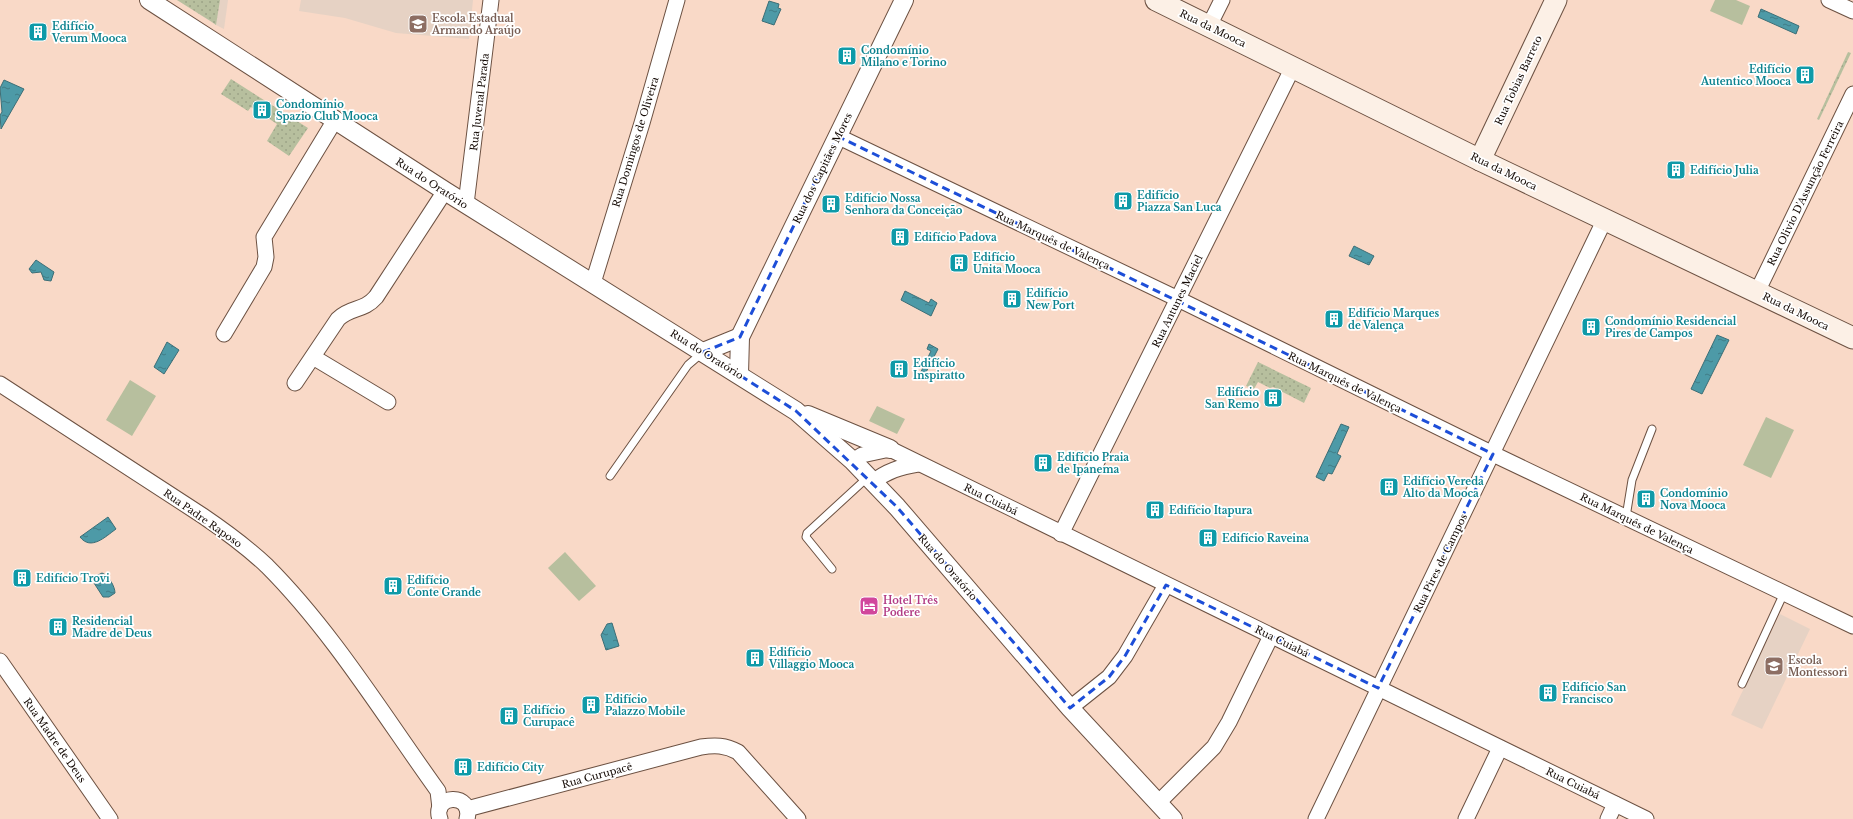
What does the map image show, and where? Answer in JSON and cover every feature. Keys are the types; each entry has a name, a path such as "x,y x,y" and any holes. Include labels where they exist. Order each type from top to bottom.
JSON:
{"main road":[{"name":"Rua da Mooca","path":"1156,0 1480,160 1853,338"},
{"name":"Rua Tobias Barreto","path":"1480,160 1556,0"}],"street":[{"name":"Rua do Oratório","path":"149,0 445,191 796,411 870,479 1070,708 1172,819"},
{"name":"Rua Juvenal Parada","path":"466,204 491,0"},
{"name":"Rua Domingos de Oliveira","path":"593,283 642,123 677,0"},
{"name":"Rua dos Capitães Mores","path":"739,374 740,337 904,0"},
{"path":"1209,26 1222,0"},
{"path":"1829,0 1853,11"},
{"name":"Rua Antunes Maciel","path":"1061,534 1293,68"},
{"name":"Rua Olivio D'Assunção Ferreira","path":"1757,292 1853,94"},
{"path":"224,334 264,267 266,257 263,240 266,231 335,120"},
{"name":"Rua Marquês de Valença","path":"837,136 1178,299 1493,454 1853,626"},
{"path":"295,383 338,319 350,311 365,308 376,297 445,191"},
{"name":"Rua Pires de Campos","path":"1316,819 1378,688 1493,454 1604,219"},
{"path":"703,352 740,337"},
{"path":"313,357 388,402"},
{"name":"Rua Padre Raposo","path":"0,384 234,537 266,566 292,593 321,628 438,791 462,802 467,816"},
{"path":"796,411 890,449"},
{"path":"853,462 862,455 890,449"},
{"name":"Rua Cuiabá","path":"890,449 1646,819"},
{"path":"870,479 897,468 918,464"},
{"path":"1070,708 1109,677 1125,656 1166,585"},
{"path":"1158,803 1214,747 1272,636"},
{"name":"Rua Madre de Deus","path":"0,661 110,819"},
{"name":"Rua Curupacê","path":"467,816 701,747 715,745 727,746 738,752 798,819"},
{"path":"1466,819 1500,748"},
{"name":"Rua Padre Raposo","path":"438,791 438,816"},
{"path":"438,816 445,801 454,799"},
{"path":"1608,819 1615,804"}],"lane":[{"path":"610,476 688,365 703,352"},
{"path":"1626,517 1632,480 1652,429"},
{"path":"832,569 806,537 806,533 870,479"},
{"path":"1742,684 1784,593"}],"highlighted area":[{"path":"837,136 1493,454 1378,688 1166,585 1125,656 1109,677 1070,708 897,507 796,411 703,352 740,337"}],"shaded area":[{"path":"177,0 228,0 224,29 216,25"},
{"name":"Escola Estadual Armando Araújo","path":"301,0 473,0 469,39 396,33 345,18 299,11"},
{"name":"Escola Montessori","path":"1780,614 1810,629 1762,729 1731,715"}],"green space":[{"path":"177,0 220,0 216,25 212,22"},
{"path":"1715,0 1736,0 1750,6 1742,25 1710,11"},
{"path":"1848,52 1851,53 1819,120 1817,119"},
{"path":"231,79 308,128 289,156 267,141 277,124 265,116 268,110 259,104 255,110 251,107 248,111 221,94"},
{"path":"1258,362 1311,388 1304,403 1273,387 1270,388 1258,382 1254,389 1246,386"},
{"path":"130,380 156,396 132,436 106,420"},
{"path":"877,406 905,419 897,434 869,421"},
{"path":"1766,417 1794,430 1771,478 1743,465"},
{"path":"565,552 596,586 579,601 548,568"}],"water":[{"path":"769,1 779,4 778,8 781,9 774,25 762,21"},
{"path":"1761,9 1799,26 1796,34 1758,17"},
{"path":"4,80 24,89 1,129 0,115 2,112 0,88"},
{"path":"1354,246 1374,256 1369,265 1349,256"},
{"path":"36,260 54,272 51,281 44,280 41,272 32,273 29,269"},
{"path":"905,291 929,303 931,299 937,303 931,316 901,300"},
{"path":"1717,335 1729,340 1702,394 1691,389"},
{"path":"167,342 179,350 164,374 154,367"},
{"path":"929,344 938,349 922,380 918,378 931,351 927,349"},
{"path":"1341,424 1349,427 1337,454 1341,456 1332,474 1328,473 1324,481 1316,477"},
{"path":"108,517 116,529 107,536 93,543 84,541 80,537"},
{"path":"102,573 109,578 114,587 115,593 109,597 103,597 94,583 96,576"},
{"path":"612,623 619,646 606,650 601,635 607,624"}],"place":[{"name":"Escola Estadual Armando Araújo","path":"418,24"},
{"name":"Edifício Verum Mooca","path":"38,32"},
{"name":"Condomínio Milano e Torino","path":"847,56"},
{"name":"Edifício Autentico Mooca","path":"1805,75"},
{"name":"Condomínio Spazio Club Mooca","path":"262,110"},
{"name":"Edifício Julia","path":"1676,170"},
{"name":"Edifício Piazza San Luca","path":"1123,201"},
{"name":"Edifício Nossa Senhora da Conceição","path":"831,204"},
{"name":"Edifício Padova","path":"900,237"},
{"name":"Edifício Unita Mooca","path":"959,263"},
{"name":"Edifício New Port","path":"1012,299"},
{"name":"Edifício Marques de Valença","path":"1334,319"},
{"name":"Condomínio Residencial Pires de Campos","path":"1591,327"},
{"name":"Edifício Inspiratto","path":"899,369"},
{"name":"Edifício San Remo","path":"1273,398"},
{"name":"Edifício Praia de Ipanema","path":"1043,463"},
{"name":"Edifício Vereda Alto da Mooca","path":"1389,487"},
{"name":"Condomínio Nova Mooca","path":"1646,499"},
{"name":"Edifício Itapura","path":"1155,510"},
{"name":"Edifício Raveina","path":"1208,538"},
{"name":"Edifício Trovi","path":"22,578"},
{"name":"Edifício Conte Grande","path":"393,586"},
{"name":"Hotel Três Podere","path":"869,606"},
{"name":"Residencial Madre de Deus","path":"58,627"},
{"name":"Edifício Villaggio Mooca","path":"755,658"},
{"name":"Escola Montessori","path":"1774,666"},
{"name":"Edifício San Francisco","path":"1548,693"},
{"name":"Edifício Palazzo Mobile","path":"591,705"},
{"name":"Edifício Curupacê","path":"509,716"},
{"name":"Edifício City","path":"463,767"}]}
